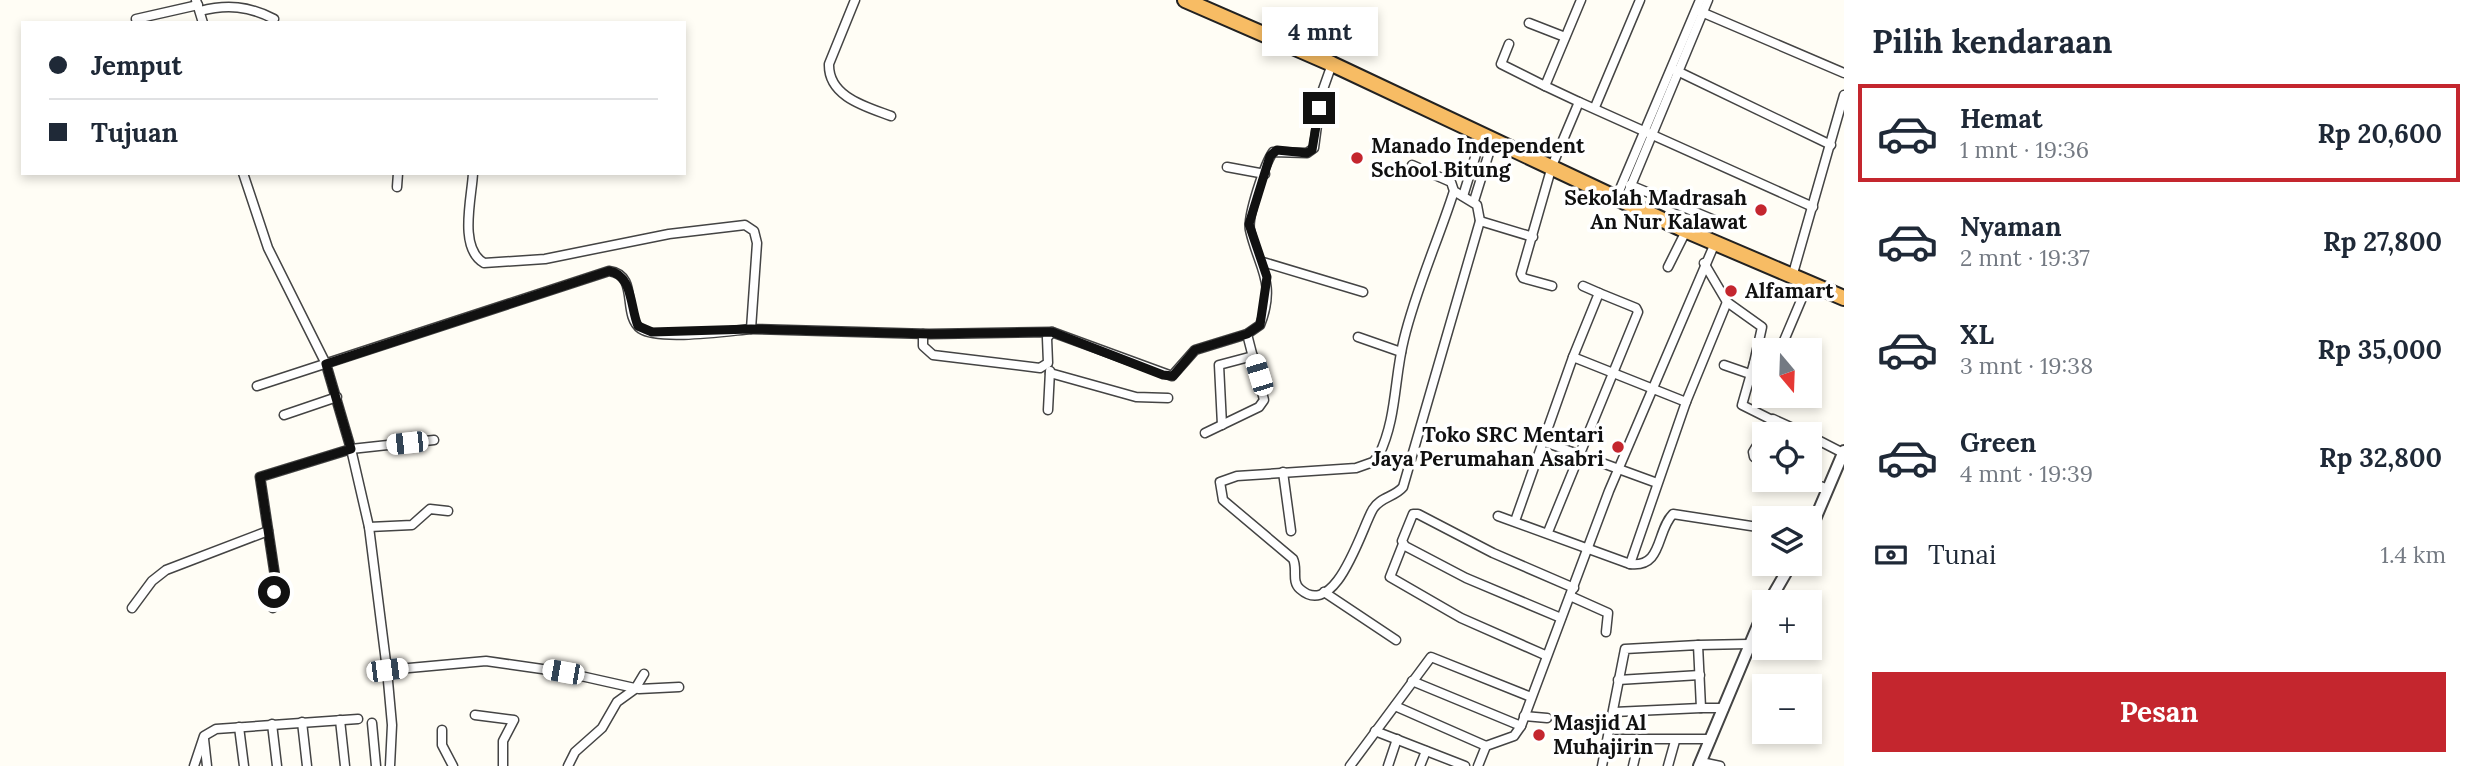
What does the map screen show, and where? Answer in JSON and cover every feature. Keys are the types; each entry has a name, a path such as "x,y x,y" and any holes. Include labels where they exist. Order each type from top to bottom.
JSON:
{"highway":[{"path":"1185,0 1332,64 1621,198 1686,231 1844,298"}],"street":[{"path":"855,0 829,64 830,74 852,102 891,116"},
{"path":"1545,86 1581,0"},
{"path":"1595,107 1640,0"},
{"path":"1700,0 1700,11"},
{"path":"1621,198 1700,11 1708,0"},
{"path":"136,19 198,6 247,7 274,19"},
{"path":"1700,11 1844,73"},
{"path":"1529,23 1565,37"},
{"path":"1509,44 1500,65 1813,206"},
{"path":"257,386 609,271 619,273 626,281 636,320 642,329 677,333 751,329 923,334 1052,332 1167,376 1177,374 1197,349 1247,334 1258,328 1262,320 1267,277 1249,224 1273,152 1307,153 1314,148 1321,95 1332,64"},
{"path":"1675,70 1831,145"},
{"path":"1792,276 1844,95"},
{"path":"1552,286 1522,277 1552,166 1579,102"},
{"path":"1621,198 1630,185 1648,132"},
{"path":"1463,196 1487,137"},
{"path":"1412,165 1451,182 1454,191 1430,253 1401,352 1392,417 1384,444 1373,462 1356,468 1224,478 1220,482 1220,494 1293,559 1297,567 1294,578 1297,587 1312,594 1324,592 1346,569 1374,507 1403,486 1480,221 1474,201 1487,137"},
{"path":"1227,167 1265,174"},
{"path":"244,175 268,248 326,364 351,449 369,527 387,670 392,725 390,766"},
{"path":"397,187 398,175"},
{"path":"474,175 469,230 471,242 478,259 491,264 545,259 669,234 749,226 756,234 757,248 751,329"},
{"path":"1630,185 1724,224"},
{"path":"1454,191 1474,201"},
{"path":"1480,221 1533,237"},
{"path":"1668,267 1686,231"},
{"path":"1395,706 1486,746 1514,736 1521,726 1545,655 1651,388 1714,243"},
{"path":"1263,262 1363,292"},
{"path":"1704,263 1727,302 1762,327 1760,338"},
{"path":"1785,338 1808,284"},
{"path":"1548,532 1639,312 1636,308 1583,286"},
{"path":"1515,521 1542,441 1599,293"},
{"path":"1630,564 1686,402 1727,302"},
{"path":"1048,410 1050,373 1047,338 1052,332"},
{"path":"923,334 923,346 933,355 1040,368 1048,361"},
{"path":"1205,433 1259,407 1264,400 1247,334"},
{"path":"1358,337 1401,352"},
{"path":"1222,425 1219,365 1253,356"},
{"path":"1573,357 1686,402"},
{"path":"1724,365 1750,374"},
{"path":"1752,368 1742,405 1772,420 1784,422"},
{"path":"1050,373 1136,397 1168,398"},
{"path":"284,415 337,397"},
{"path":"273,608 275,576 260,477 351,449 434,440"},
{"path":"1542,441 1657,483"},
{"path":"1821,506 1843,452 1822,442"},
{"path":"1283,472 1291,531"},
{"path":"1822,487 1828,489"},
{"path":"369,527 412,525 418,523 427,510 448,511"},
{"path":"1545,655 1470,623 1390,577 1409,519 1416,513 1572,592 1608,613 1606,632"},
{"path":"1498,516 1630,564 1643,564 1651,559 1673,514 1752,526"},
{"path":"132,608 152,582 166,570 268,531"},
{"path":"1403,544 1457,574 1561,618"},
{"path":"1324,592 1396,640"},
{"path":"1720,766 1700,764 1752,637"},
{"path":"1602,766 1610,739 1625,649 1749,644"},
{"path":"1698,645 1701,708"},
{"path":"1350,766 1426,660 1433,656 1531,697"},
{"path":"387,670 486,660 553,670 636,688 679,687"},
{"path":"568,766 575,752 602,728 619,700 636,688 644,674"},
{"path":"1618,680 1700,675"},
{"path":"1412,681 1521,726"},
{"path":"1614,712 1724,708"},
{"path":"475,715 514,720 503,741 503,766"},
{"path":"1524,716 1547,718"},
{"path":"194,766 204,736 216,729 358,719"},
{"path":"340,720 345,766"},
{"path":"302,722 307,766"},
{"path":"372,723 376,766"},
{"path":"272,724 277,766"},
{"path":"239,727 244,766"},
{"path":"442,730 442,745 453,766"},
{"path":"1375,731 1426,751 1448,763 1465,766"},
{"path":"204,736 207,766"},
{"path":"1388,766 1397,739"},
{"path":"1610,739 1711,739"},
{"path":"1633,766 1639,741"},
{"path":"1668,766 1675,741"},
{"path":"1478,766 1486,746"},
{"path":"1420,766 1426,751"}],"place":[{"name":"Manado Independent School Bitung","path":"1357,158"},
{"name":"Sekolah Madrasah An Nur Kalawat","path":"1761,210"},
{"name":"Alfamart","path":"1731,291"},
{"name":"Toko SRC Mentari Jaya Perumahan Asabri","path":"1618,447"},
{"name":"Masjid Al Muhajirin","path":"1539,735"}],"route":[{"path":"274,592 275,576 260,477 351,449 326,364 577,279 614,271 626,281 638,326 652,332 751,329 929,334 1052,332 1163,375 1173,376 1195,350 1247,334 1260,325 1267,277 1250,231 1250,221 1270,156 1277,150 1310,152 1315,145 1319,108"}]}
